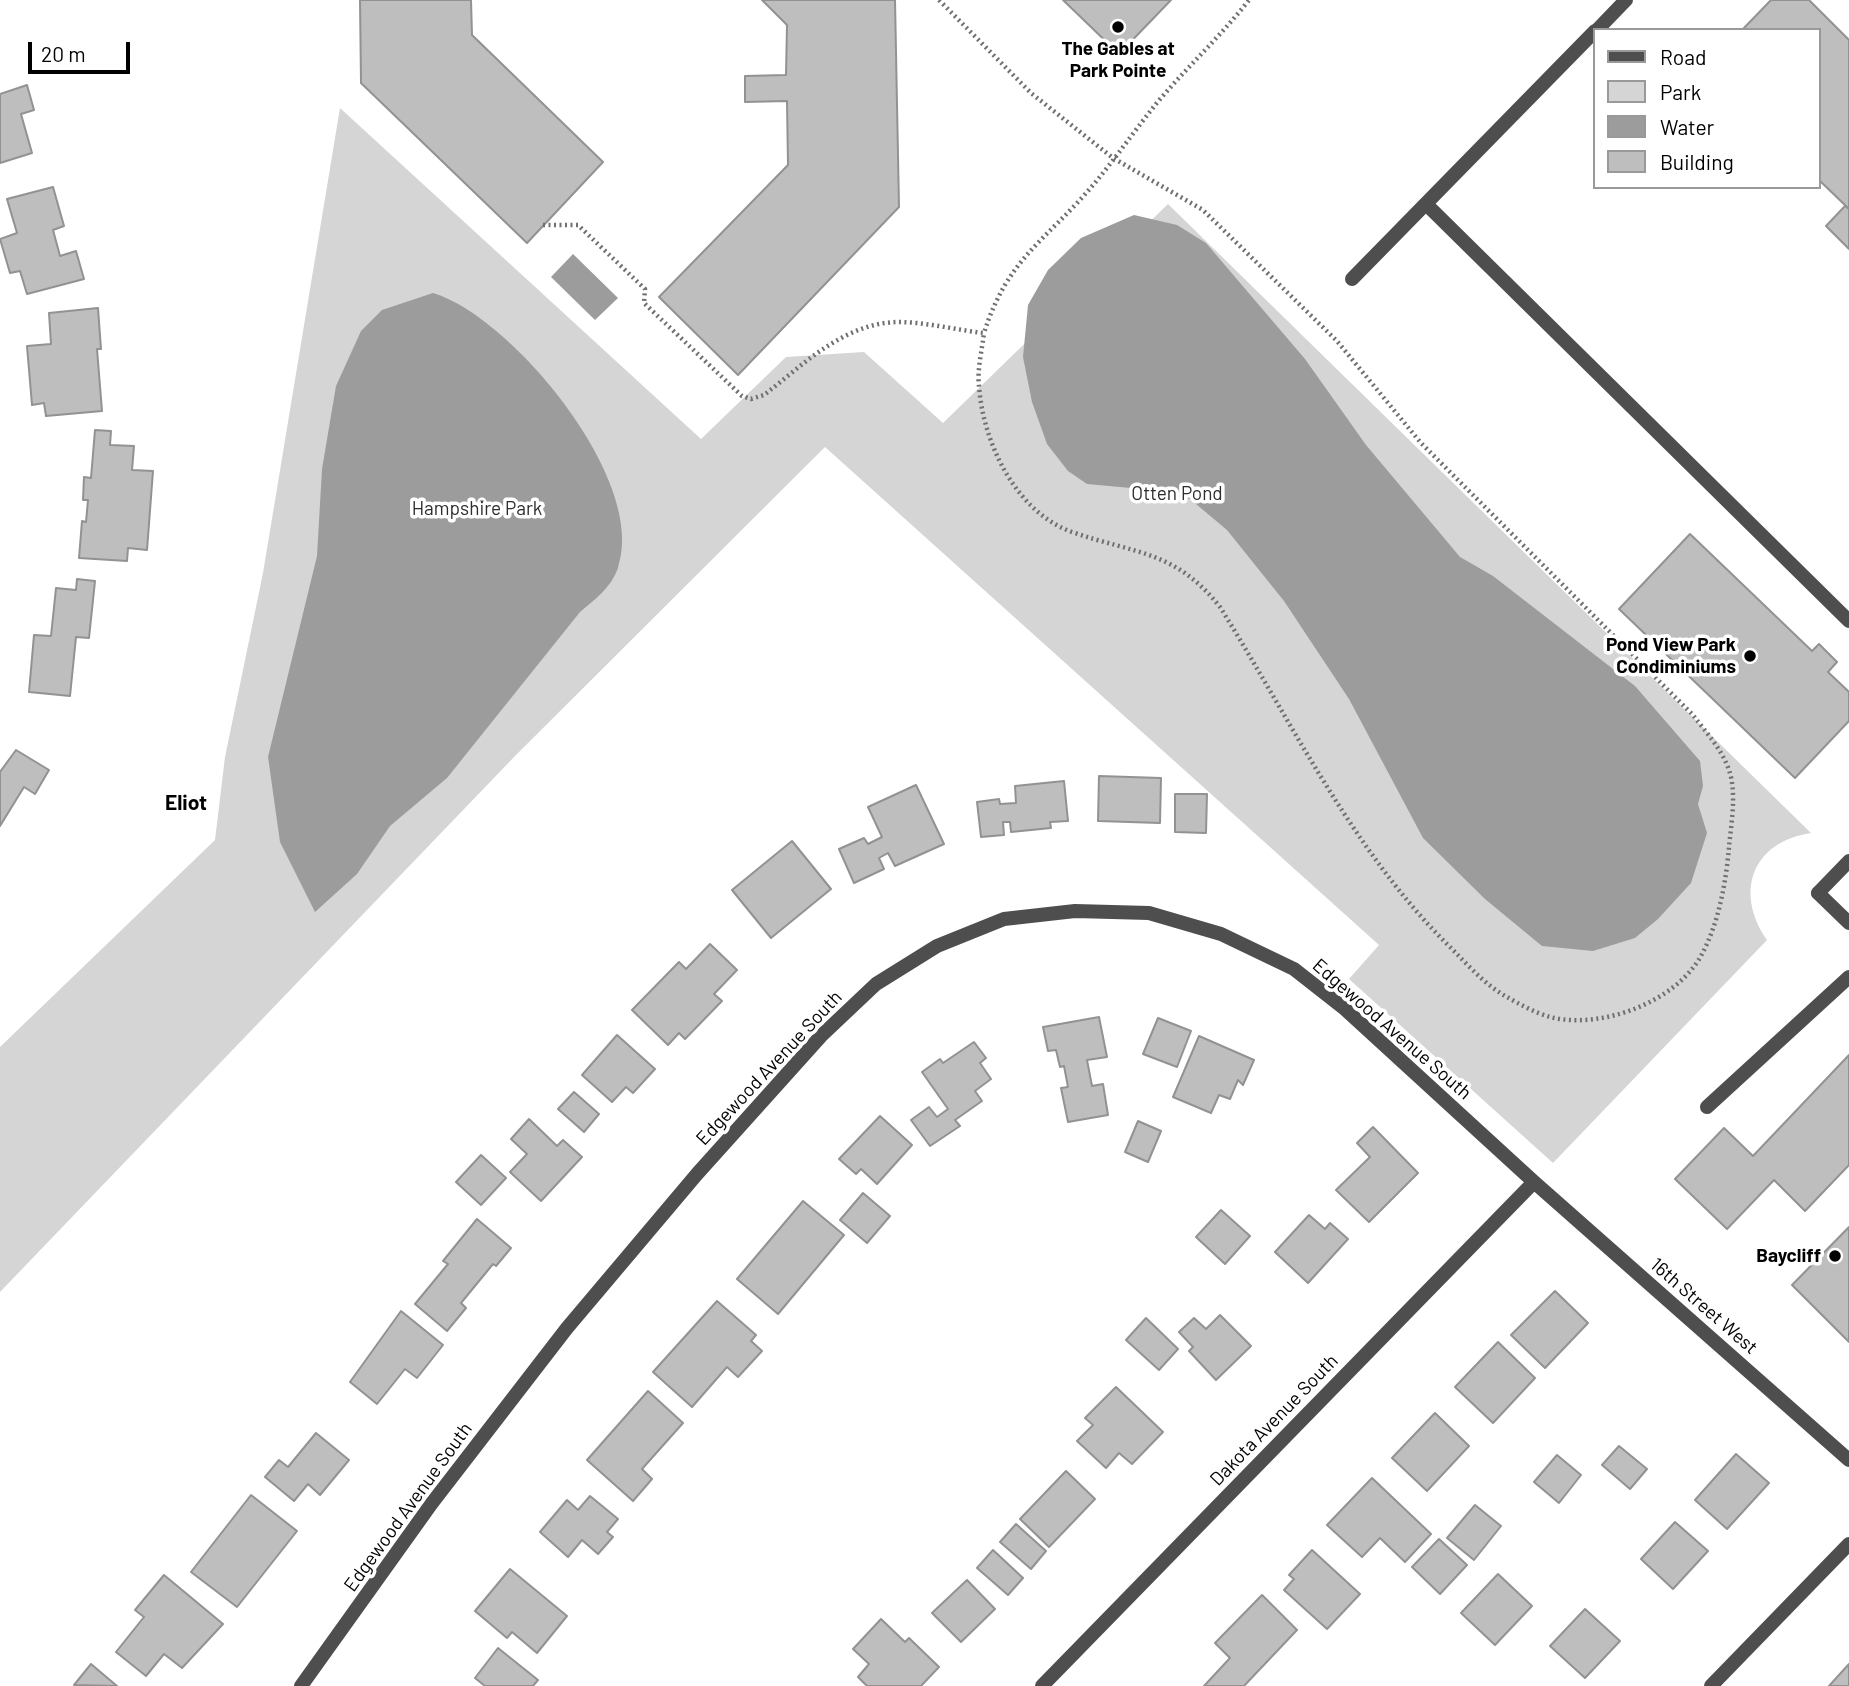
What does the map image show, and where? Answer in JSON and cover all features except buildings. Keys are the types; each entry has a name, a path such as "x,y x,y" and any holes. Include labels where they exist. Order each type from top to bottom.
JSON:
{"street":[{"path":"1599,28 1626,0"},
{"path":"1352,279 1594,33"},
{"path":"1426,204 1849,621"},
{"path":"1849,861 1818,893 1849,923"},
{"name":"Edgewood Avenue South","path":"301,1686 457,1471 567,1328 697,1174 821,1036 876,985 937,946 1004,919 1075,911 1149,913 1221,934 1294,969 1345,1009 1534,1182"},
{"path":"1707,1107 1849,977"},
{"name":"16th Street West","path":"1534,1182 1849,1460"},
{"name":"Dakota Avenue South","path":"1042,1686 1534,1182"},
{"path":"1711,1686 1849,1544"}],"path":[{"path":"939,0 964,21 1031,93 1113,158 1203,210 1337,341 1421,443 1693,715 1721,753 1732,782 1727,873 1701,956 1681,980 1651,1002 1613,1015 1578,1021 1549,1017 1505,996 1475,973 1430,928 1394,886 1348,818 1220,607 1203,585 1178,566 1141,550 1070,531 1042,514 1020,494 1000,461 978,386 984,333 993,306 1009,276 1031,247 1093,185 1113,158 1158,102 1217,40 1249,0"},
{"path":"544,225 579,225 645,289 645,303 742,396 751,399 764,395 828,345 864,326 899,322 984,333"}],"green space":[{"name":"Hampshire Park","path":"340,108 701,439 786,357 864,352 943,423 1168,204 1811,833 1791,838 1775,847 1762,858 1754,872 1752,904 1757,922 1767,940 1553,1163 1349,979 1379,945 825,447 515,756 0,1292 0,1047 215,840 225,757 263,573"}],"water":[{"name":"Otten Pond","path":"1134,215 1177,225 1206,243 1305,359 1366,445 1460,557 1493,576 1635,686 1700,761 1703,786 1698,804 1707,833 1691,883 1658,919 1635,938 1593,951 1542,946 1485,899 1423,838 1349,699 1284,601 1227,530 1190,499 1131,488 1087,484 1068,471 1047,444 1032,402 1023,357 1028,305 1048,270 1081,238"},
{"path":"573,254 618,298 595,320 551,277"},
{"path":"433,293 465,308 499,333 534,367 566,406 594,449 613,492 622,532 618,568 607,587 580,612 447,778 390,826 357,874 315,912 280,842 268,757 317,556 322,469 336,386 361,331 382,310"}],"place":[{"name":"The Gables at Park Pointe","path":"1118,27"},
{"name":"Pond View Park Condiminiums","path":"1750,656"},
{"name":"Baycliff","path":"1835,1256"}],"district":[{"name":"Eliot","path":"186,803"}]}
